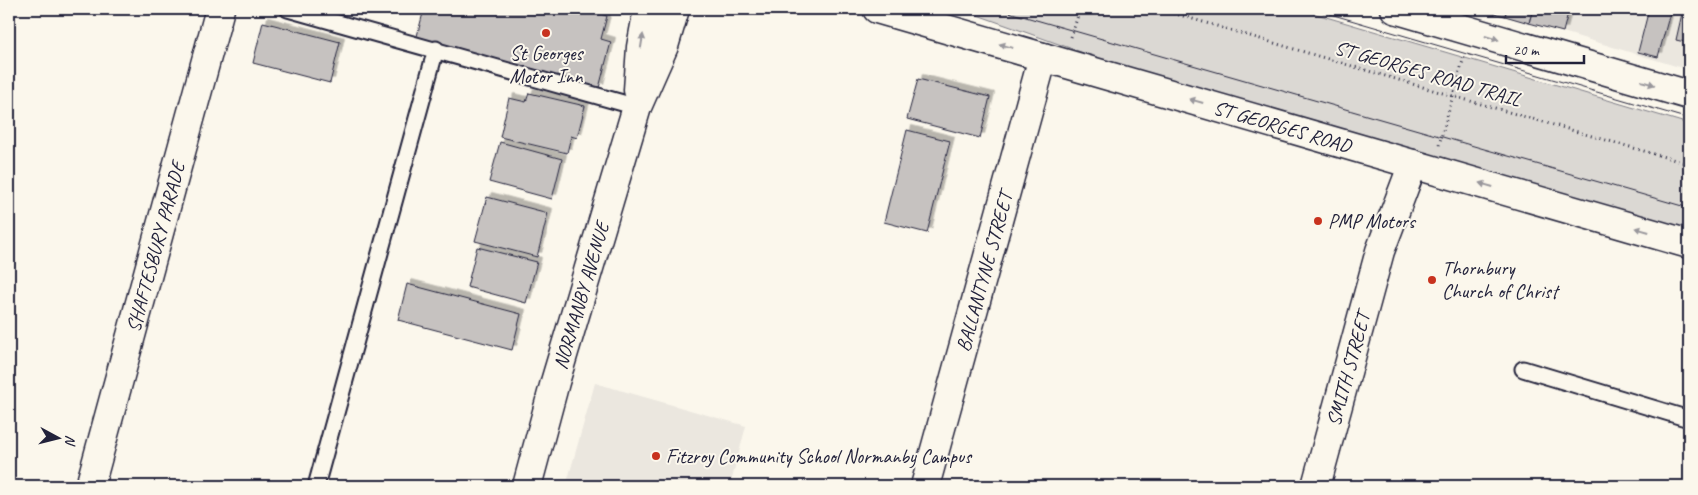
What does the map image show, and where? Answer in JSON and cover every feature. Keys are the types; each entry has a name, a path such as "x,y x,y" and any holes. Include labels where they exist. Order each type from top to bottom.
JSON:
{"main road":[{"name":"SHAFTESBURY PARADE","path":"90,486 220,9"},
{"name":"NORMANBY AVENUE","path":"638,107 641,47 648,9"},
{"name":"NORMANBY AVENUE","path":"527,486 558,373 638,107 664,46 675,9"},
{"name":"ST GEORGES ROAD","path":"877,9 1689,244"},
{"path":"1395,9 1449,19 1689,95"},
{"name":"BALLANTYNE STREET","path":"926,486 1043,57"},
{"name":"SMITH STREET","path":"1316,486 1380,251 1413,164"}],"lane":[{"path":"288,9 638,107"},
{"path":"316,486 436,49"},
{"path":"1523,369 1689,419"}],"path":[{"name":"ST GEORGES ROAD TRAIL","path":"1159,9 1689,164"},
{"path":"1413,164 1453,96 1465,54 1449,19"}],"shaded area":[{"path":"966,9 1299,9 1689,124 1689,230 1109,62 969,12"},
{"path":"1477,9 1689,9 1689,70 1563,32"},
{"name":"Fitzroy Community School Normanby Campus","path":"595,383 746,426 730,486 566,486"}],"building":[{"path":"424,9 581,9 607,16 601,39 611,42 599,88 416,40"},
{"path":"1477,9 1507,9 1505,16"},
{"path":"1507,9 1533,9 1529,23 1505,16"},
{"path":"1533,9 1569,9 1563,32 1529,23"},
{"path":"1649,9 1671,9 1658,57 1638,52"},
{"path":"1683,9 1689,9 1689,43 1676,40"},
{"path":"263,22 340,42 330,83 253,63"},
{"path":"918,79 990,97 980,138 907,119"},
{"path":"529,93 585,106 577,138 571,136 567,153 500,137 509,98 526,102"},
{"path":"907,130 950,141 927,233 884,222"},
{"path":"500,142 562,159 552,199 489,182"},
{"path":"487,197 548,213 537,257 475,241"},
{"path":"477,247 537,262 526,303 467,287"},
{"path":"407,284 521,314 512,350 398,320"}],"tram line":[{"path":"998,9 1689,208"},
{"path":"1313,9 1689,119"}],"place":[{"name":"St Georges Motor Inn","path":"546,33"},
{"name":"PMP Motors","path":"1318,221"},
{"name":"Thornbury Church of Christ","path":"1432,280"},
{"name":"Fitzroy Community School Normanby Campus","path":"656,456"}]}
